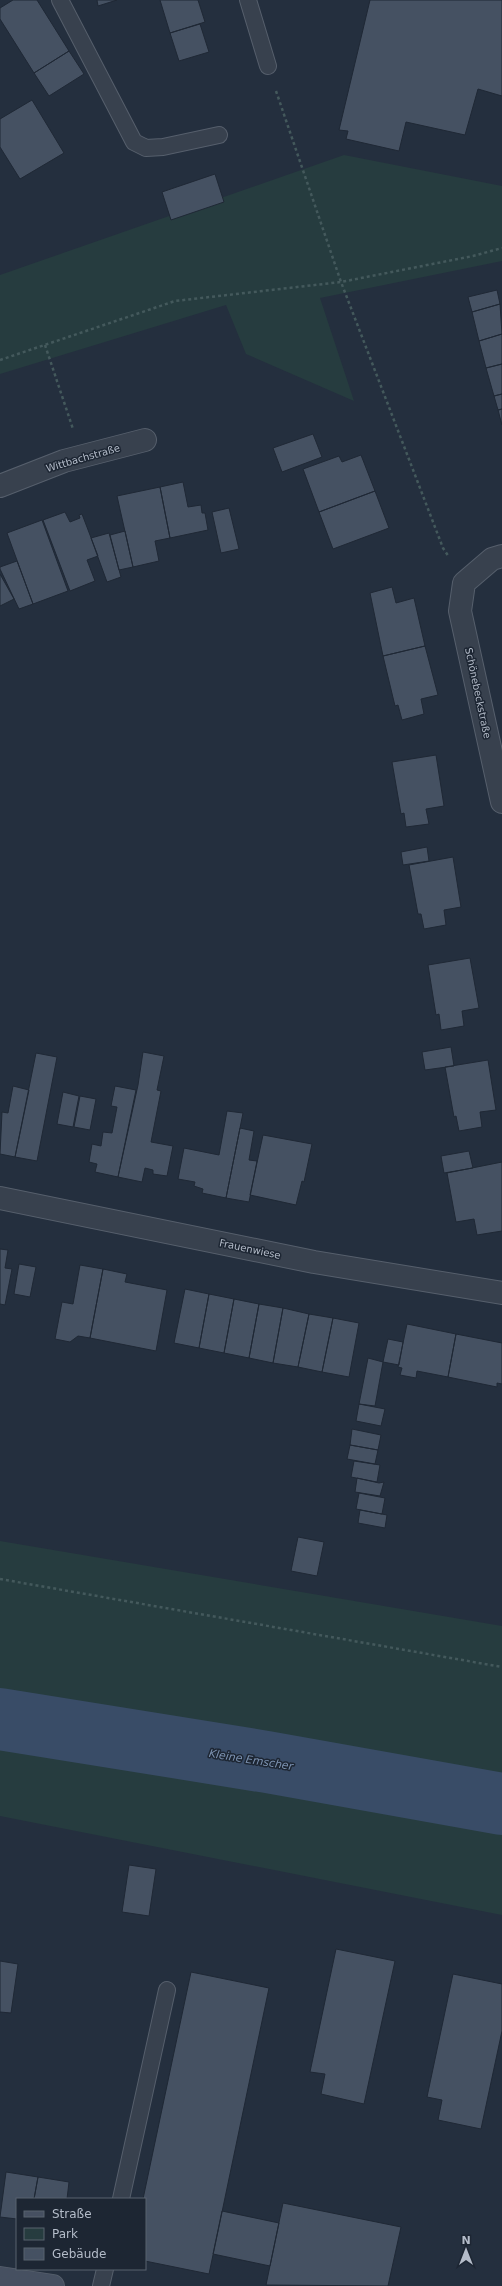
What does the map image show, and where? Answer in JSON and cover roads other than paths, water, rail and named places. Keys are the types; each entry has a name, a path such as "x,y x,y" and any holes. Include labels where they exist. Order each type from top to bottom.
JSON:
{"street":[{"name":"Wittbachstraße","path":"0,486 64,461 145,440"},
{"name":"Schönebeckstraße","path":"502,556 492,559 464,583 460,611 502,802"},
{"name":"Frauenwiese","path":"0,1198 314,1262 502,1293"},
{"path":"0,2278 53,2286"}],"lane":[{"path":"60,0 134,142 146,148 163,147 219,135"},
{"path":"248,0 268,66"},
{"path":"121,2198 167,1990"},
{"path":"101,2286 105,2270"}],"waterway":[{"name":"Kleine Emscher","path":"0,1719 267,1762 502,1804"}]}
